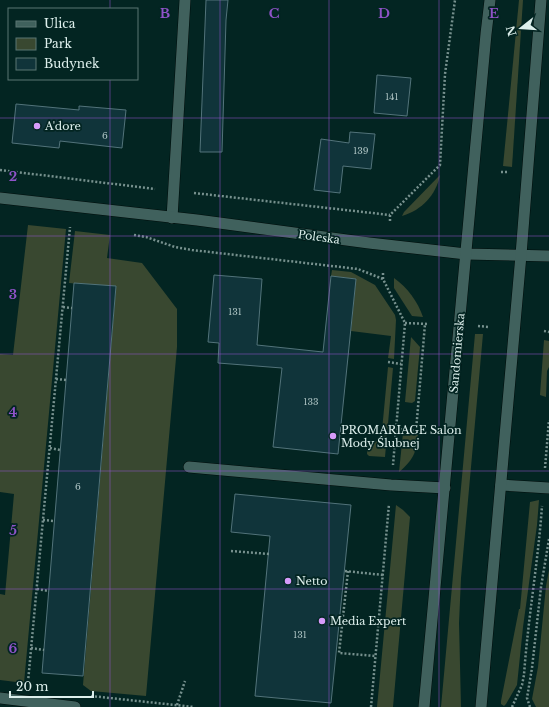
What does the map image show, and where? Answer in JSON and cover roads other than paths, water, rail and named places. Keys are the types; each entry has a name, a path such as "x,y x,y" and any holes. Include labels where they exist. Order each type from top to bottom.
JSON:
{"street":[{"path":"172,218 185,0"},
{"name":"Sandomierska","path":"424,707 490,0"},
{"path":"481,707 521,255 541,0"},
{"name":"Poleska","path":"0,198 466,254 549,256"},
{"path":"189,467 391,485 445,488"},
{"path":"501,485 546,488"},
{"path":"0,698 75,707"}],"place":[{"name":"A'dore","path":"37,126"},
{"name":"PROMARIAGE Salon Mody Ślubnej","path":"333,436"},
{"name":"Netto","path":"288,581"},
{"name":"Media Expert","path":"322,621"}]}
